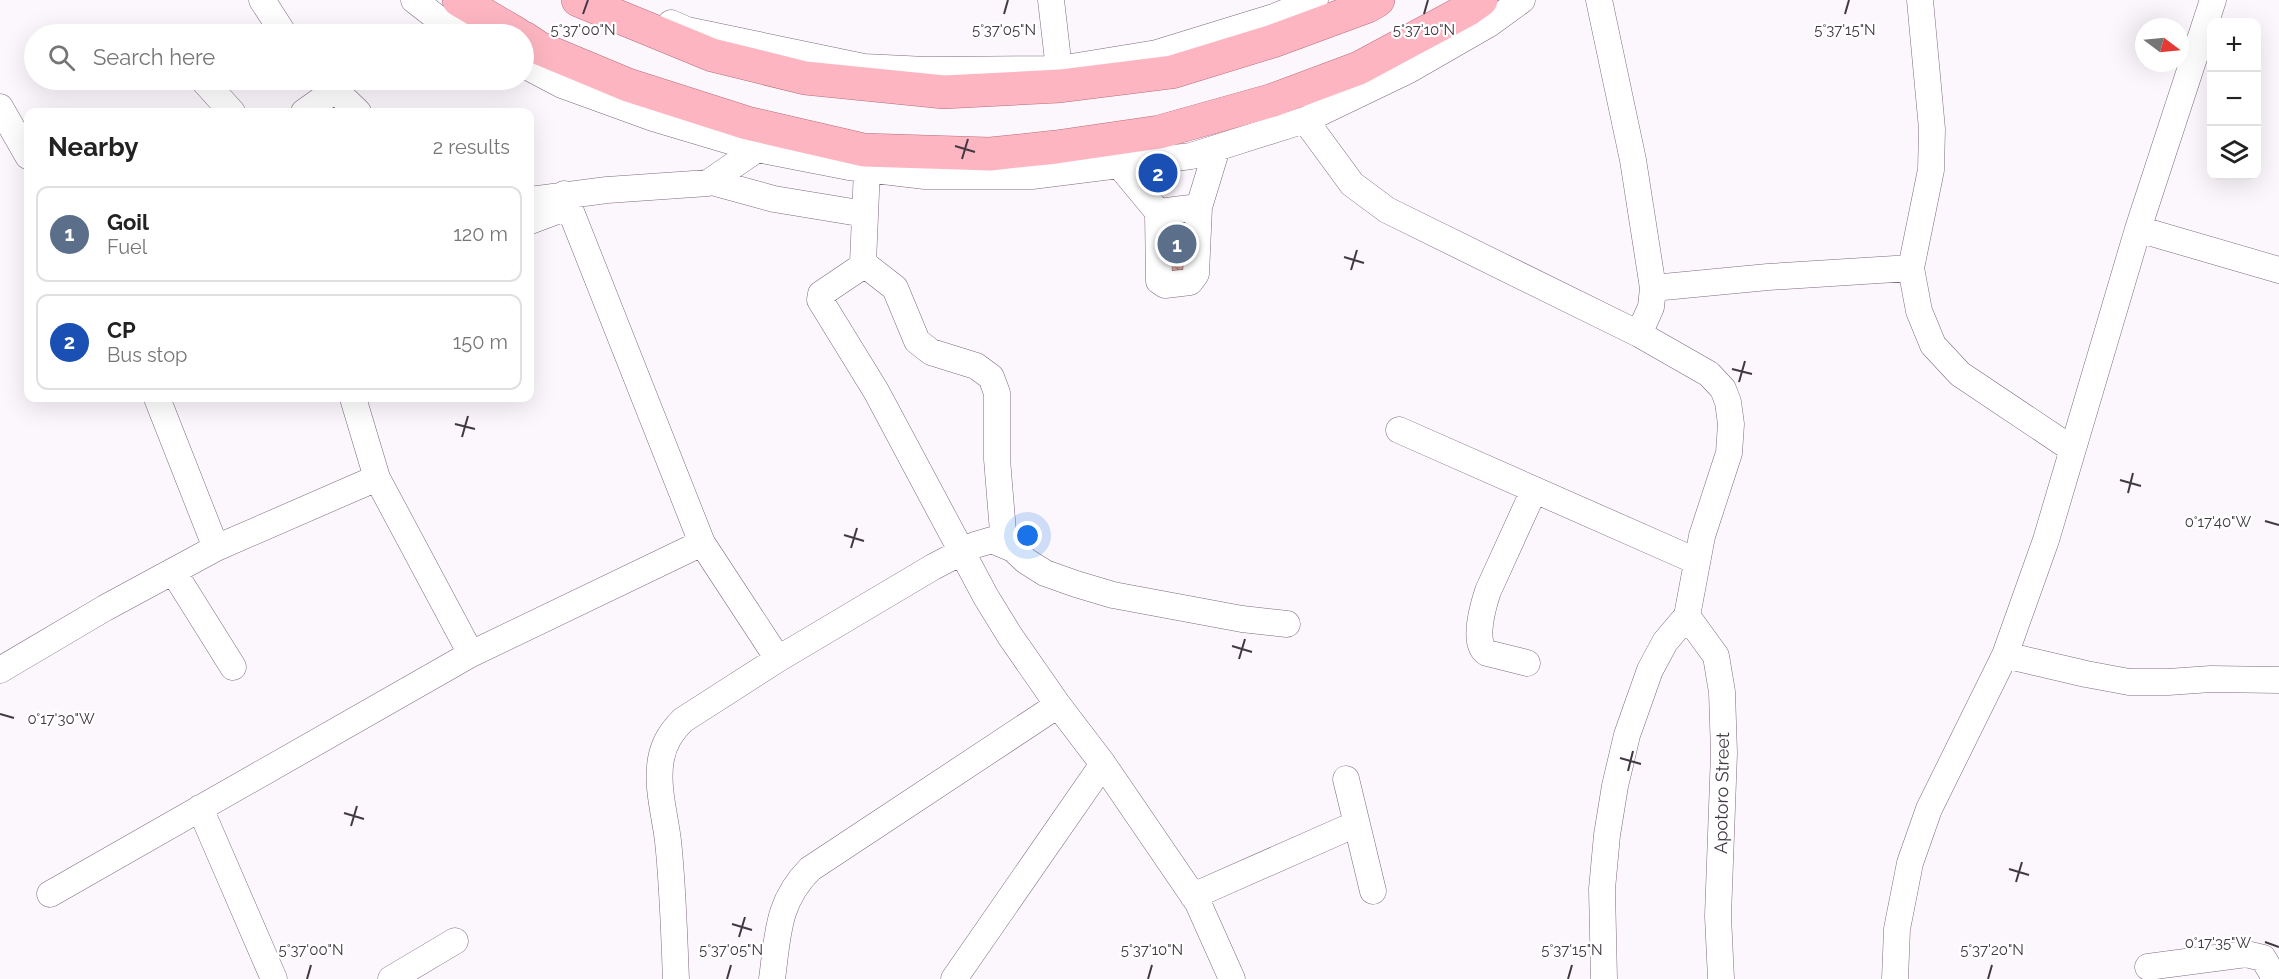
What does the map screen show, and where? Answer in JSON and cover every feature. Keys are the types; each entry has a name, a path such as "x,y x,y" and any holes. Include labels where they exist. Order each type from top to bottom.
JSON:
{"main road":[{"path":"459,0 500,24"},
{"path":"578,0 712,55 805,78 944,92 1060,86 1172,72 1273,41 1368,6 1378,0"},
{"path":"534,45 628,85 747,123 864,150 990,154 1159,132 1273,99 1359,68 1467,10 1481,0"}],"street":[{"path":"262,0 278,24"},
{"path":"414,0 445,24"},
{"path":"618,0 687,30 864,67 926,69 1059,69 1157,53 1274,17 1316,0"},
{"path":"1052,0 1059,69"},
{"path":"534,70 562,85 643,115 757,149 867,169 925,176 1032,176 1191,156 1305,120 1409,70 1489,24 1522,0"},
{"path":"1599,0 1633,160 1653,288 1651,307 1639,334"},
{"path":"1920,0 1932,129 1931,170 1924,214 1911,268 1919,311 1933,345 1960,374 2072,449"},
{"path":"1895,979 1897,929 1910,863 1929,809 2005,655 2046,540 2138,229 2214,0"},
{"path":"212,90 228,108"},
{"path":"308,108 325,90"},
{"path":"335,90 354,108"},
{"path":"0,106 24,149"},
{"path":"1305,120 1352,184 1387,210 1639,334 1709,374 1723,388 1728,402 1731,424 1729,453 1696,561 1687,616 1665,642 1650,670 1627,735 1615,786 1607,835 1602,889 1604,979"},
{"path":"1119,165 1158,212 1159,281 1166,285 1190,282 1196,274 1199,207 1218,148"},
{"path":"712,182 757,149"},
{"path":"867,169 863,263 861,267 821,294 820,300 876,391 960,551 1010,636 1103,764 1193,896 1232,979"},
{"path":"534,200 566,201 712,182 774,199 865,214"},
{"path":"534,219 566,201"},
{"path":"566,201 702,543 778,659"},
{"path":"1158,212 1199,207"},
{"path":"2138,229 2279,270"},
{"path":"863,263 895,288 917,341 931,352 976,366 991,377 997,393 998,468 1004,544"},
{"path":"1653,288 1768,277 1911,268"},
{"path":"159,402 216,548"},
{"path":"354,402 377,478 471,654"},
{"path":"1399,430 1696,561"},
{"path":"0,670 105,608 216,548 377,478"},
{"path":"1527,663 1487,653 1479,644 1483,607 1488,591 1534,490"},
{"path":"676,979 668,843 660,784 660,765 665,744 671,732 683,720 778,659 960,551 992,540 1004,544 1045,573 1085,587 1242,619 1287,624"},
{"path":"50,894 471,654 702,543"},
{"path":"173,571 233,667"},
{"name":"Apotoro Street","path":"1687,616 1716,656 1722,692 1724,753 1718,916 1721,979"},
{"path":"2005,655 2129,682 2211,679 2279,680"},
{"path":"772,979 780,922 788,896 797,881 810,868 1058,705"},
{"path":"954,979 1103,764"},
{"path":"1347,779 1373,891"},
{"path":"200,808 274,979"},
{"path":"1193,896 1356,824"},
{"path":"391,979 455,941"},
{"path":"2148,967 2246,954 2263,958 2272,973 2272,979"}],"building":[{"path":"1166,232 1185,232 1185,271 1166,271"}],"place":[{"name":"CP","path":"1158,173"},
{"name":"Goil","path":"1177,244"}]}
